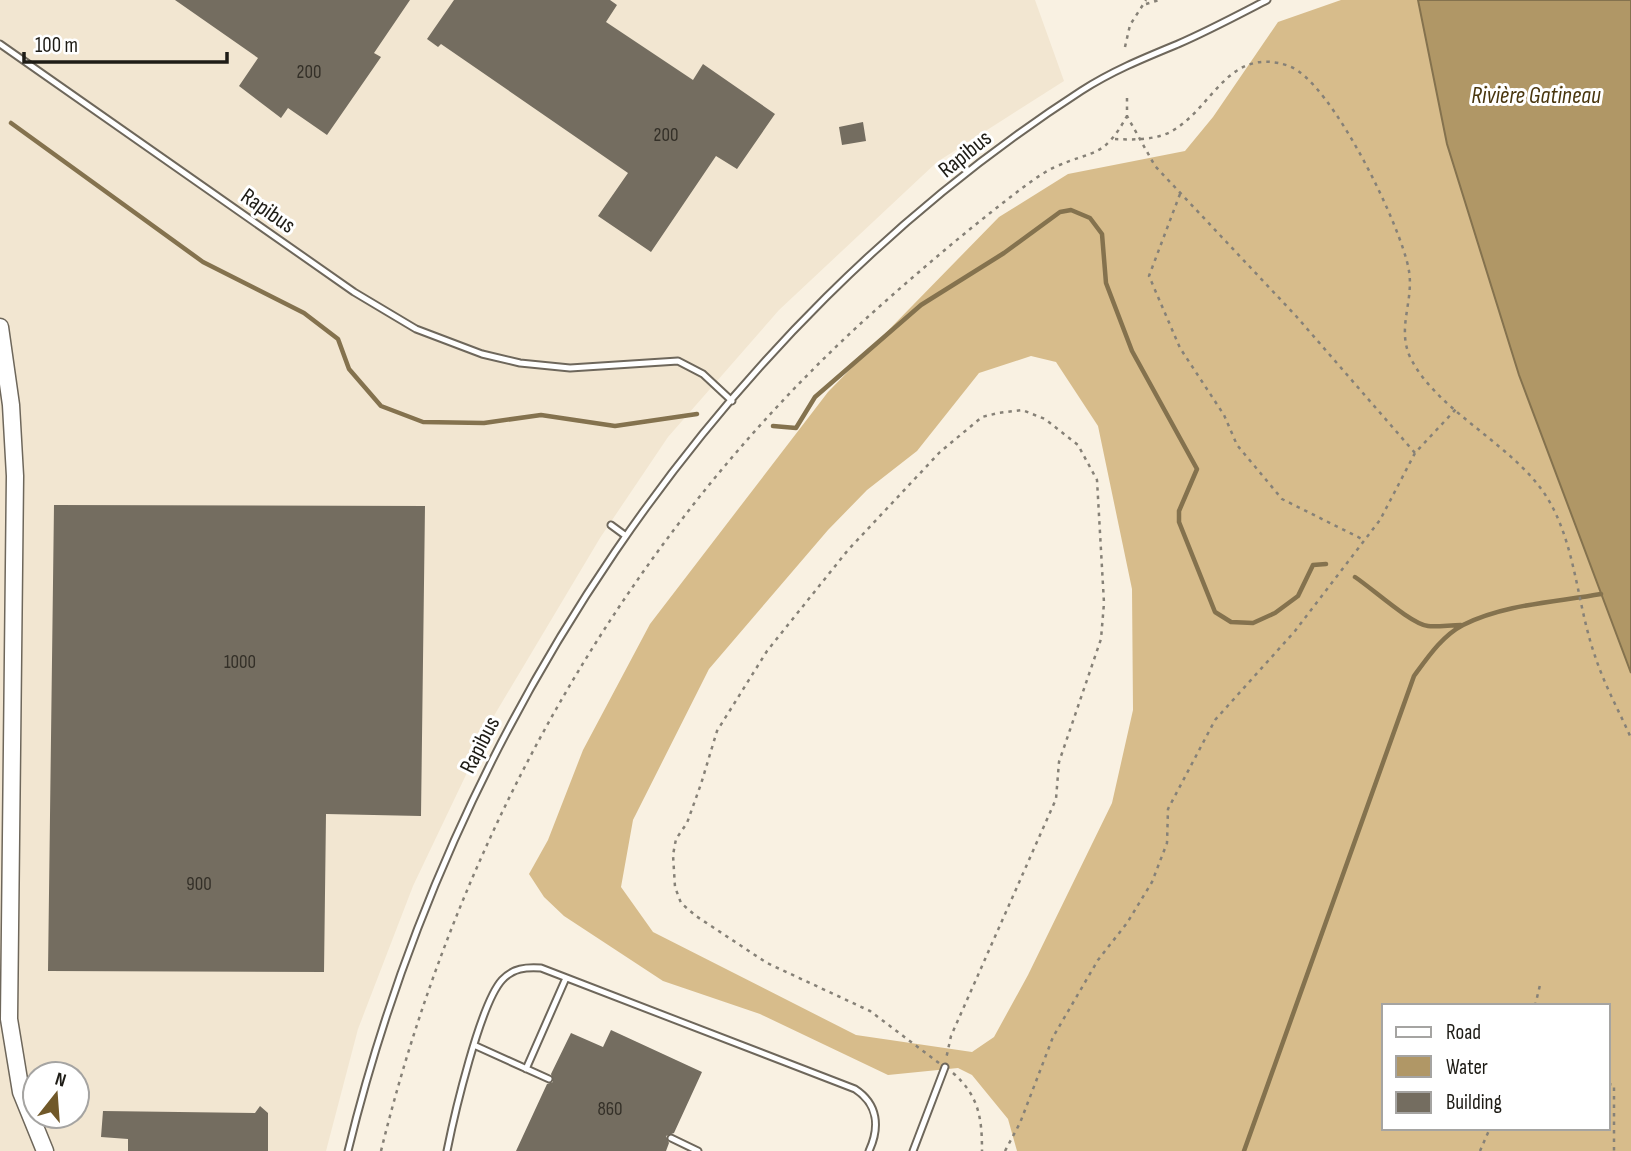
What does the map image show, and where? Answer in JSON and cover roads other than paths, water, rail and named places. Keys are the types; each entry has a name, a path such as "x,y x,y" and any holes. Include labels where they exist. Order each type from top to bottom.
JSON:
{"street":[{"path":"0,327 11,405 15,475 9,1019 21,1092 45,1151"}],"lane":[{"name":"Rapibus","path":"348,1151 398,977 469,805 540,669 626,536 732,401 787,340 875,253 1018,135 1102,77 1267,0"},
{"name":"Rapibus","path":"0,44 343,285 410,326 482,354 544,366 597,368 678,361 703,374 732,401"},
{"path":"611,525 626,536"},
{"path":"447,1151 458,1099 494,993 509,974 530,967 566,978 855,1089 864,1095 876,1116 875,1139 869,1151"},
{"path":"526,1069 566,978"},
{"path":"475,1046 549,1079"},
{"path":"913,1151 945,1067"},
{"path":"671,1138 698,1151"}],"water":[{"name":"Rivière Gatineau","path":"1418,0 1631,0 1631,673 1519,375 1447,144"}],"waterway":[{"path":"11,123 203,262 304,313 338,339 349,369 381,406 423,422 484,423 541,415 615,426 697,414"},
{"path":"773,426 796,428 815,397 921,305 1004,253 1060,212 1071,210 1090,218 1102,234 1106,283 1132,351 1197,469 1179,511 1179,522 1215,612 1231,622 1253,623 1275,613 1298,596 1313,565 1326,564"},
{"path":"1355,577 1421,624 1461,625"},
{"path":"1244,1151 1414,676 1448,635 1463,625 1513,608 1601,594"}]}
